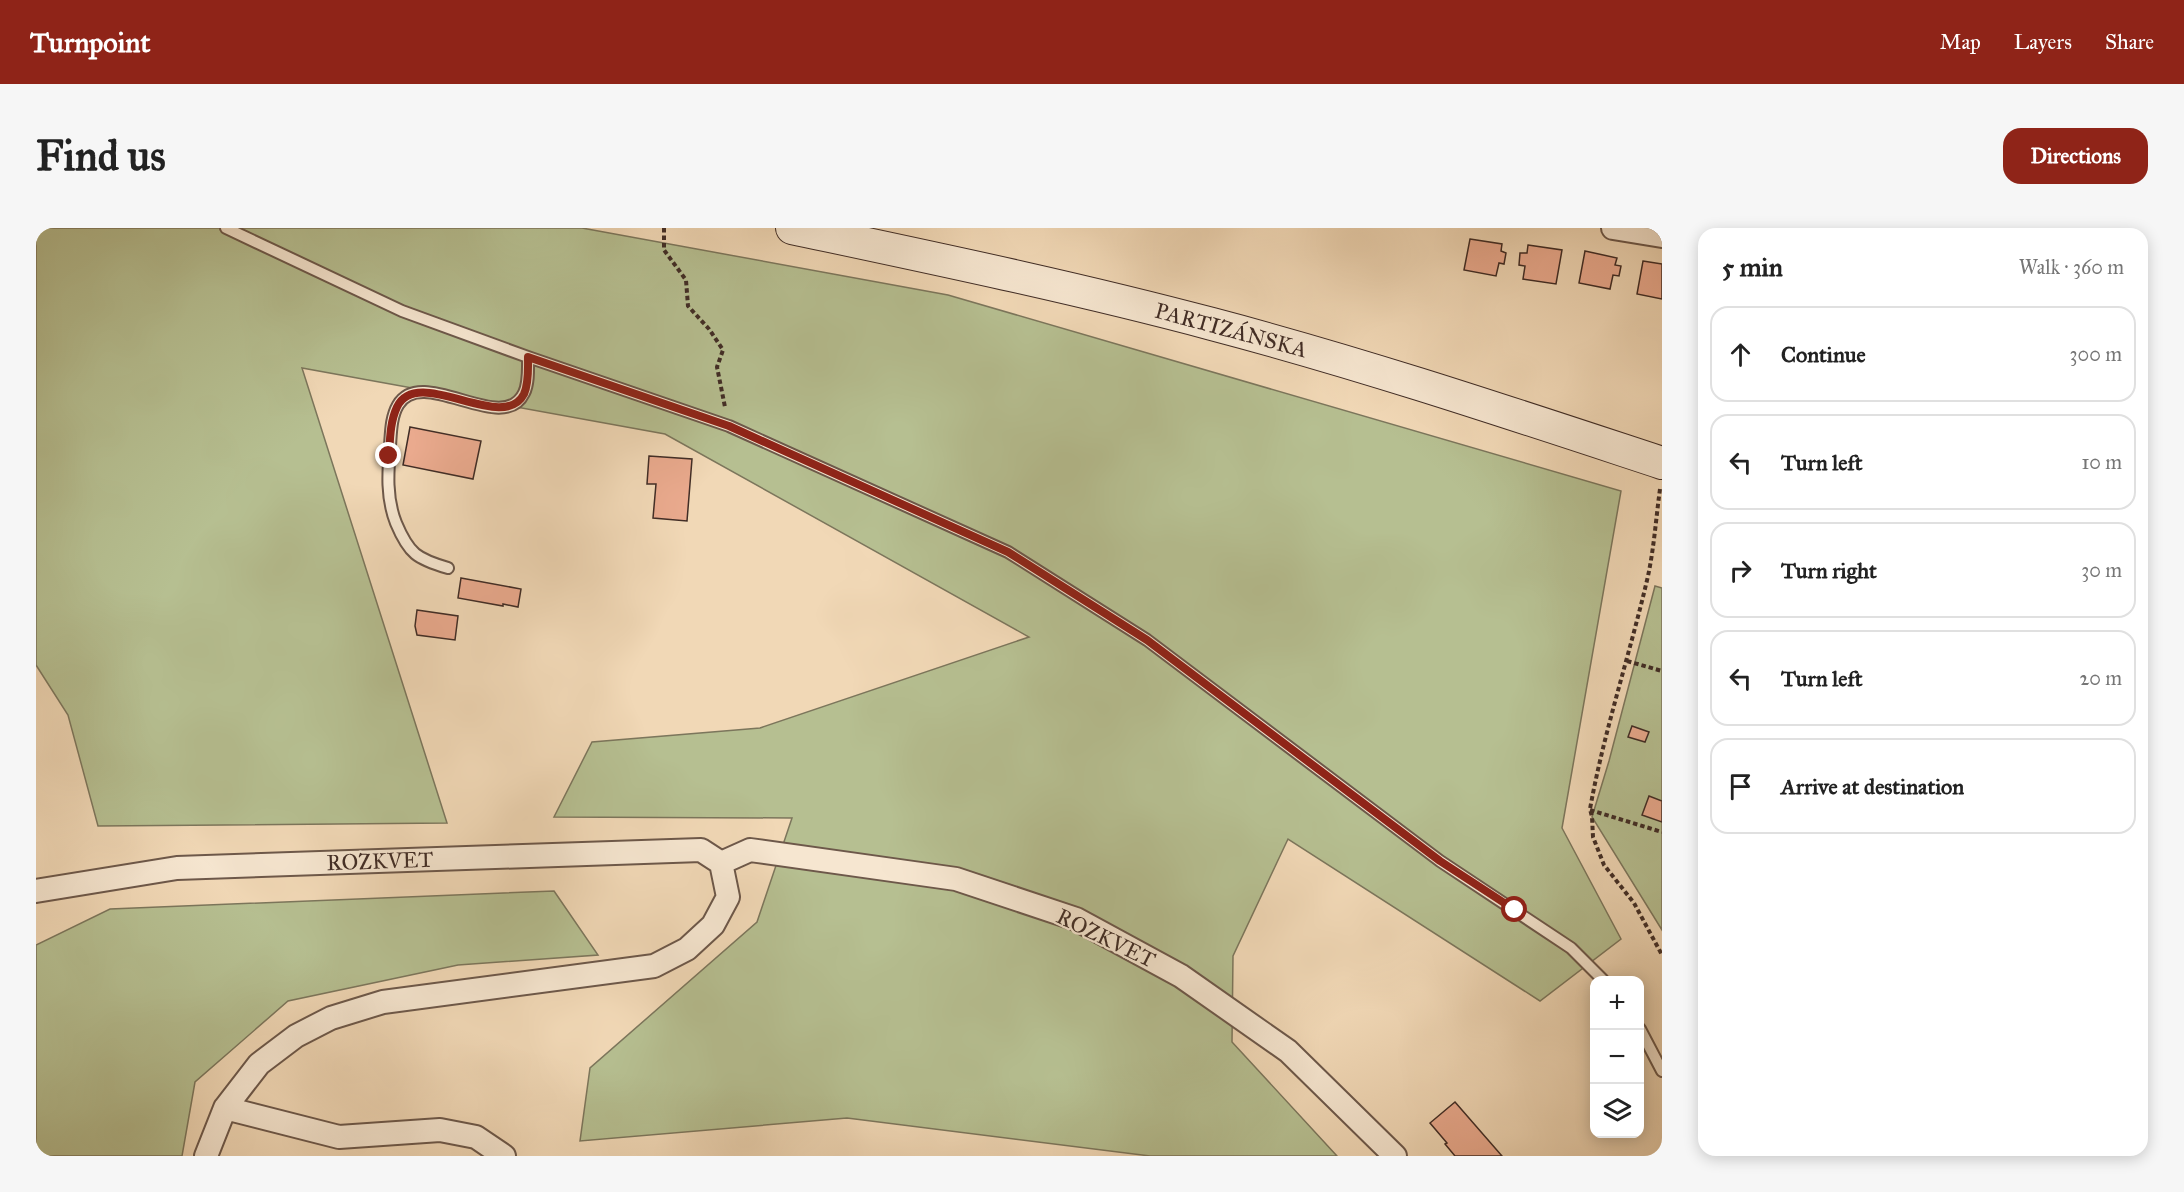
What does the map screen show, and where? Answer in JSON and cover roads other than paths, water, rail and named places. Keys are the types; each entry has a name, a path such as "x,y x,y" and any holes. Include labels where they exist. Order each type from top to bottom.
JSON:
{"main road":[{"name":"PARTIZÁNSKA","path":"792,228 1040,281 1213,324 1418,382 1662,463"}],"street":[{"path":"1613,228 1662,236"},
{"name":"ROZKVET","path":"36,891 177,868 701,850 721,863 750,850 956,879 1076,919 1181,976 1288,1051 1395,1156"},
{"path":"206,1156 225,1108 259,1064 296,1035 331,1018 383,1002 654,966 687,949 713,925 728,897 721,863"},
{"path":"225,1108 339,1137 440,1130 476,1137 504,1156"}],"lane":[{"path":"226,228 402,311 729,426 1008,552 1147,640 1440,861 1571,948 1598,976"},
{"path":"448,568 425,561 414,554 403,538 389,501 391,424 398,404 422,391 500,409 514,405 524,394 528,357"},
{"path":"1641,1030 1662,1071"}]}
